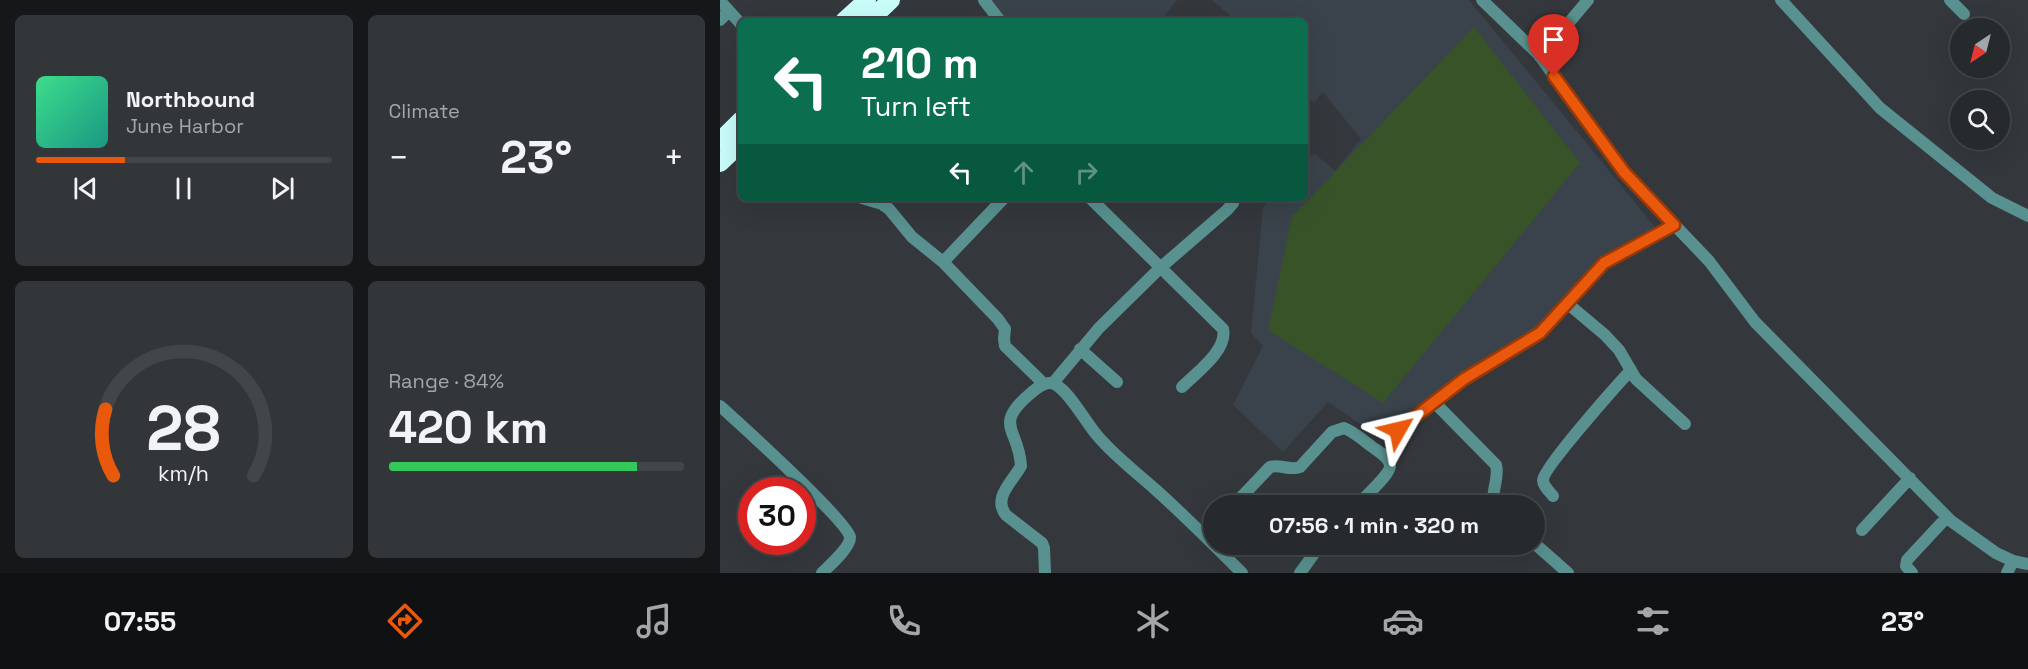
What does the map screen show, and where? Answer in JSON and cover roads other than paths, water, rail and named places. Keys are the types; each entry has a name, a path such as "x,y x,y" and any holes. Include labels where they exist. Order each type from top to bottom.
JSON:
{"highway":[{"path":"847,18 867,0"},
{"path":"872,18 891,0"},
{"path":"720,141 738,123"},
{"path":"720,163 738,146"}],"street":[{"path":"984,0 998,18"},
{"path":"1482,0 1540,57 1624,172 1709,261 1755,322 1947,517 1988,548 2013,561 2028,564"},
{"path":"1540,57 1588,0"},
{"path":"1781,0 1881,108 1992,198 2028,216"},
{"path":"1950,0 1964,14"},
{"path":"720,1 725,16"},
{"path":"872,201 889,209 923,248 943,262 1005,329 1005,346 1011,353 1049,383 1060,388 1082,412 1096,435 1109,448 1203,526"},
{"path":"943,262 1001,201"},
{"path":"1093,201 1222,329 1224,336 1218,351 1182,387"},
{"path":"1045,573 1042,543 1001,510 1002,494 1021,465 1019,451 1009,426 1010,418 1020,402 1049,383 1160,268 1227,210 1233,201"},
{"path":"1398,430 1464,379 1540,333 1604,263 1674,225"},
{"path":"1567,303 1605,335 1618,350 1636,379 1685,424"},
{"path":"1080,349 1118,382"},
{"path":"1553,496 1545,486 1544,475 1582,424 1631,370"},
{"path":"1434,402 1496,465 1498,473 1492,495"},
{"path":"720,406 823,504 846,530 850,537 849,542 822,573"},
{"path":"1243,495 1270,467 1277,465 1296,468 1300,466 1332,432 1344,428 1386,457 1390,464 1385,475 1367,495"},
{"path":"1862,530 1910,478"},
{"path":"1912,573 1906,566 1907,560 1947,517"},
{"path":"1545,553 1568,573"},
{"path":"1228,555 1242,573"},
{"path":"1300,573 1313,555"},
{"path":"2007,573 2013,561"}]}
